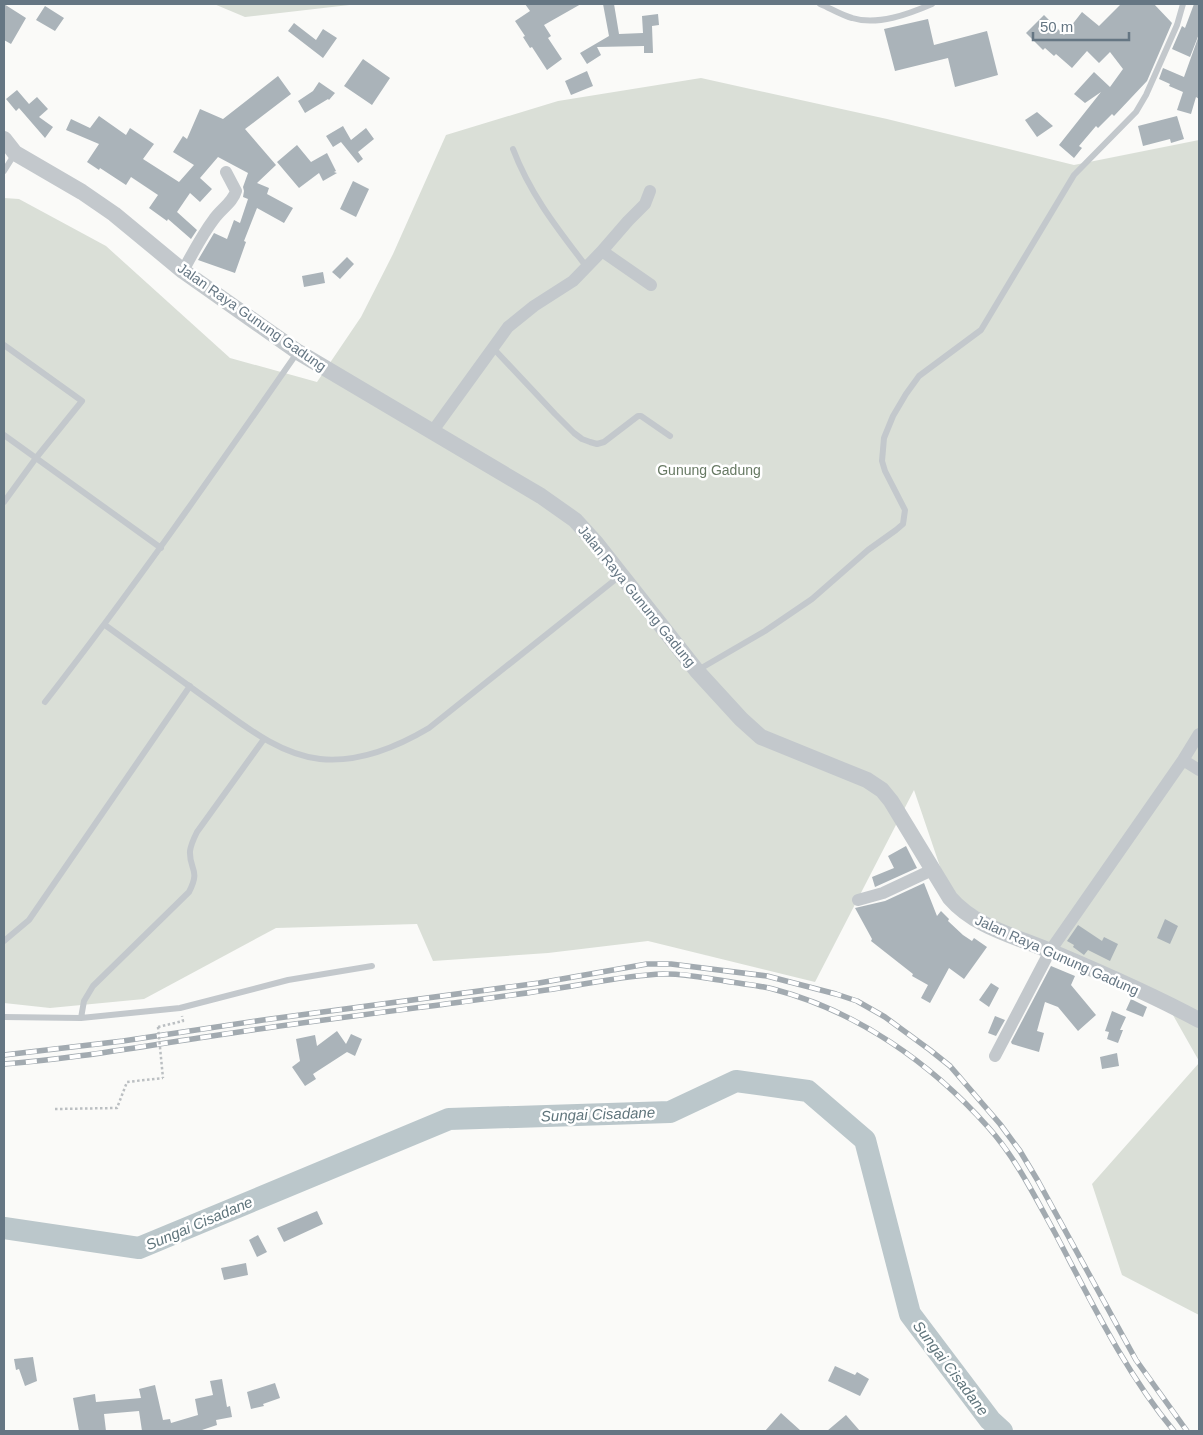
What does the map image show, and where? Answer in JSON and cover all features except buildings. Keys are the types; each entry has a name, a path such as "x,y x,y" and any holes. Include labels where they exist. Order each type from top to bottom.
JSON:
{"street":[{"name":"Jalan Raya Gunung Gadung","path":"4,139 15,153 82,192 114,214 184,271 298,352 541,496 575,520 622,575 697,671 741,719 761,737 866,780 882,790 891,801 950,898 960,910 998,931 1050,951 1199,1020"},
{"path":"184,271 207,229 216,216 235,196 236,191 226,172"},
{"path":"432,432 508,327 520,316 564,287 602,251 645,204 650,191"},
{"path":"602,251 651,285"},
{"path":"995,1056 1050,951 1183,760 1199,734"},
{"path":"1183,760 1199,770"},
{"path":"858,900 883,894 932,870"}],"lane":[{"path":"820,4 853,19 878,20 906,15 932,4"},
{"path":"697,671 765,631 812,598 868,550 903,524 905,510 885,472 882,461 884,438 894,416 919,376 981,330 1074,175 1136,112 1146,95 1177,26 1183,4"},
{"path":"513,149 535,196 586,266"},
{"path":"4,172 15,153"},
{"path":"4,345 82,401 36,458 4,502"},
{"path":"492,347 554,414 582,439 597,444 604,442 638,416 641,416 670,436"},
{"path":"45,702 105,625 161,548 298,352"},
{"path":"4,435 161,548"},
{"path":"105,625 264,739 300,754 319,759 333,760 358,757 396,746 428,728 622,575"},
{"path":"4,941 29,920 190,686"},
{"path":"81,1018 84,1001 93,986 189,892 195,878 190,855 193,841 264,739"},
{"path":"4,1016 81,1018 180,1008 288,980 372,966"}],"path":[{"path":"55,1109 117,1108 127,1082 163,1078 158,1027 183,1022 180,1008"}],"green space":[{"path":"214,4 358,4 245,17"},
{"name":"Gunung Gadung","path":"701,78 887,119 1074,165 1199,140 1199,1061 1169,1008 1050,951 950,896 914,790 815,982 648,941 548,953 433,961 417,924 276,928 144,999 50,1008 4,1003 4,198 19,199 106,246 230,358 317,382 361,317 393,254 446,135 558,101"},
{"path":"1199,1063 1199,1315 1122,1275 1092,1184"}],"waterway":[{"name":"Sungai Cisadane","path":"4,1228 139,1248 449,1119 670,1112 736,1081 808,1091 865,1140 910,1314 990,1420 1002,1431"}],"railway":[{"path":"4,1055 123,1041 539,983 647,964 671,964 767,976 836,994 857,1001 885,1017 930,1050 950,1066 1000,1124 1020,1151 1038,1181 1136,1360 1187,1431"},
{"path":"4,1064 82,1056 617,978 671,974 686,975 773,989 834,1011 863,1025 891,1042 942,1082 988,1127 1024,1178 1124,1360 1174,1431"}]}
